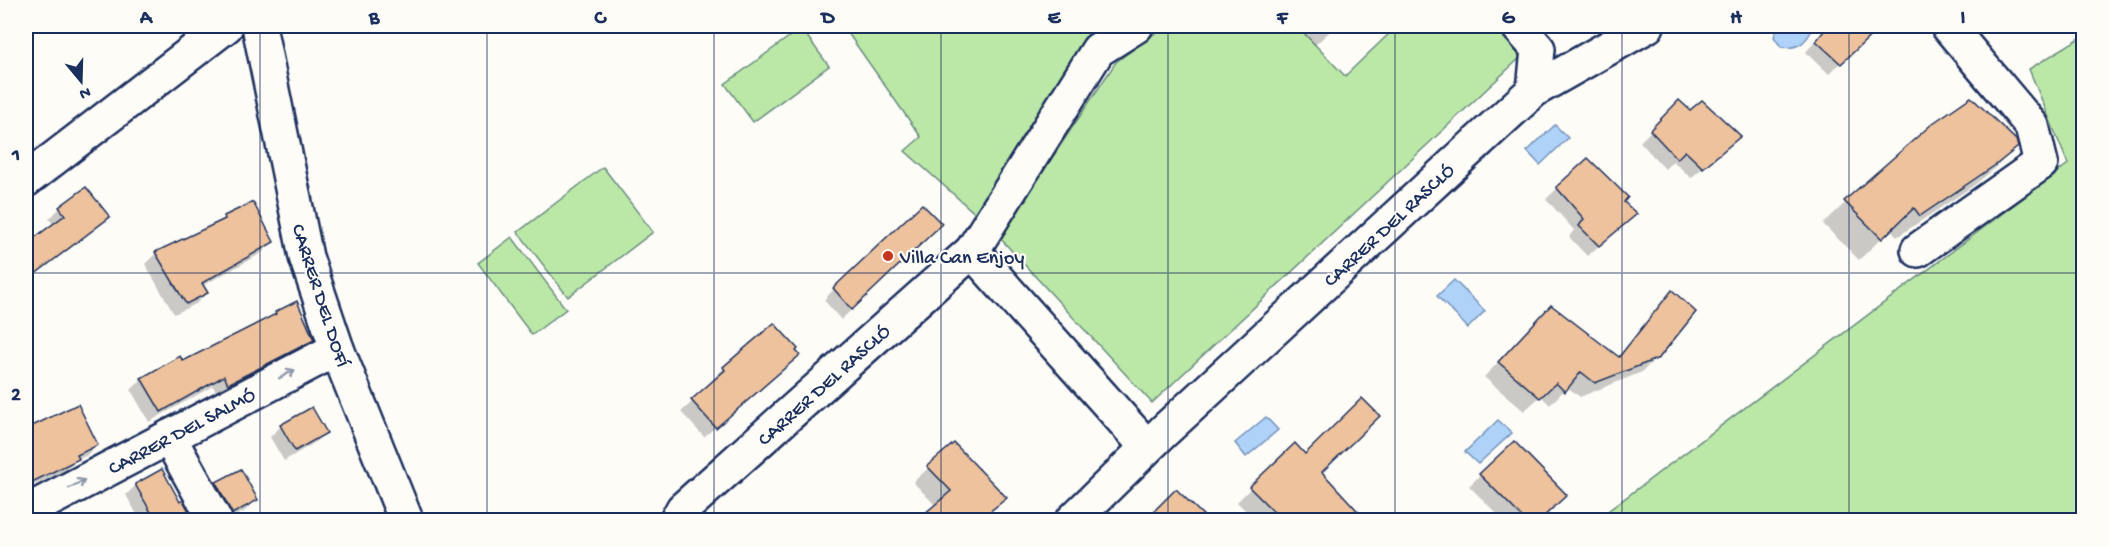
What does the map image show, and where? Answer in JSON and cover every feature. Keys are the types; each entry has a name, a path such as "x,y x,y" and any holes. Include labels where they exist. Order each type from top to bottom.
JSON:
{"street":[{"path":"26,180 226,26"},
{"name":"CARRER DEL DOFÍ","path":"259,26 301,237 337,349 406,520"},
{"name":"CARRER DEL RASCLÓ","path":"677,520 683,508 972,251 1098,50 1136,26"},
{"path":"1518,26 1538,49 1534,90"},
{"name":"CARRER DEL RASCLÓ","path":"1073,520 1146,447 1534,90 1647,26"},
{"path":"1918,250 2041,163 2032,126 1948,26"},
{"path":"972,251 1146,447"},
{"name":"CARRER DEL SALMÓ","path":"26,512 337,349"},
{"path":"170,437 215,520"}],"green space":[{"path":"843,26 1099,26 1090,31 978,216 905,151 921,137"},
{"path":"1165,26 1297,26 1345,76 1397,26 1497,26 1523,55 1152,403 999,237 1116,62"},
{"path":"801,28 829,66 753,122 725,84"},
{"path":"2083,36 2083,520 1596,520 2068,164 2029,69"},
{"path":"603,167 653,232 568,297 518,232"},
{"path":"512,237 566,309 532,335 478,263"}],"water":[{"path":"1780,26 1806,26 1812,30 1800,44 1781,47 1774,37"},
{"path":"1555,125 1568,138 1540,165 1527,151"},
{"path":"1454,280 1485,311 1468,328 1437,296"},
{"path":"1266,417 1278,430 1246,457 1235,443"},
{"path":"1498,420 1512,433 1478,464 1465,452"}],"building":[{"path":"1828,26 1881,26 1841,64 1816,41"},
{"path":"1971,97 2016,140 2018,147 1997,164 1920,216 1914,208 1882,239 1844,201 1933,123"},
{"path":"1679,100 1690,110 1702,100 1741,136 1703,168 1685,151 1677,159 1650,130"},
{"path":"1588,158 1628,197 1624,202 1637,214 1599,246 1579,226 1584,219 1556,187"},
{"path":"86,187 110,217 26,281 26,244 65,215 59,207"},
{"path":"253,202 274,242 202,283 208,293 186,304 155,252 225,219 224,216"},
{"name":"Villa Can Enjoy","path":"922,204 942,224 852,310 833,288"},
{"path":"1672,290 1696,312 1659,358 1595,383 1581,372 1565,392 1556,383 1540,398 1498,362 1551,305 1619,357"},
{"path":"297,301 314,340 228,384 224,376 161,412 141,378 180,356 183,361"},
{"path":"774,323 798,349 796,351 800,355 716,428 691,400 725,370 723,367"},
{"path":"1362,398 1380,416 1322,472 1366,520 1282,520 1249,487 1295,443 1305,454"},
{"path":"78,404 98,445 77,455 79,459 26,485 26,429"},
{"path":"312,407 327,433 295,451 280,425"},
{"path":"1514,441 1567,495 1540,520 1525,520 1479,474"},
{"path":"954,443 1007,498 979,520 917,520 951,491 927,466"},
{"path":"162,469 180,502 183,500 194,520 145,520 153,516 135,484"},
{"path":"241,469 258,500 232,514 216,482"},
{"path":"1176,489 1208,520 1145,520"}],"place":[{"name":"Villa Can Enjoy","path":"888,256"}]}
